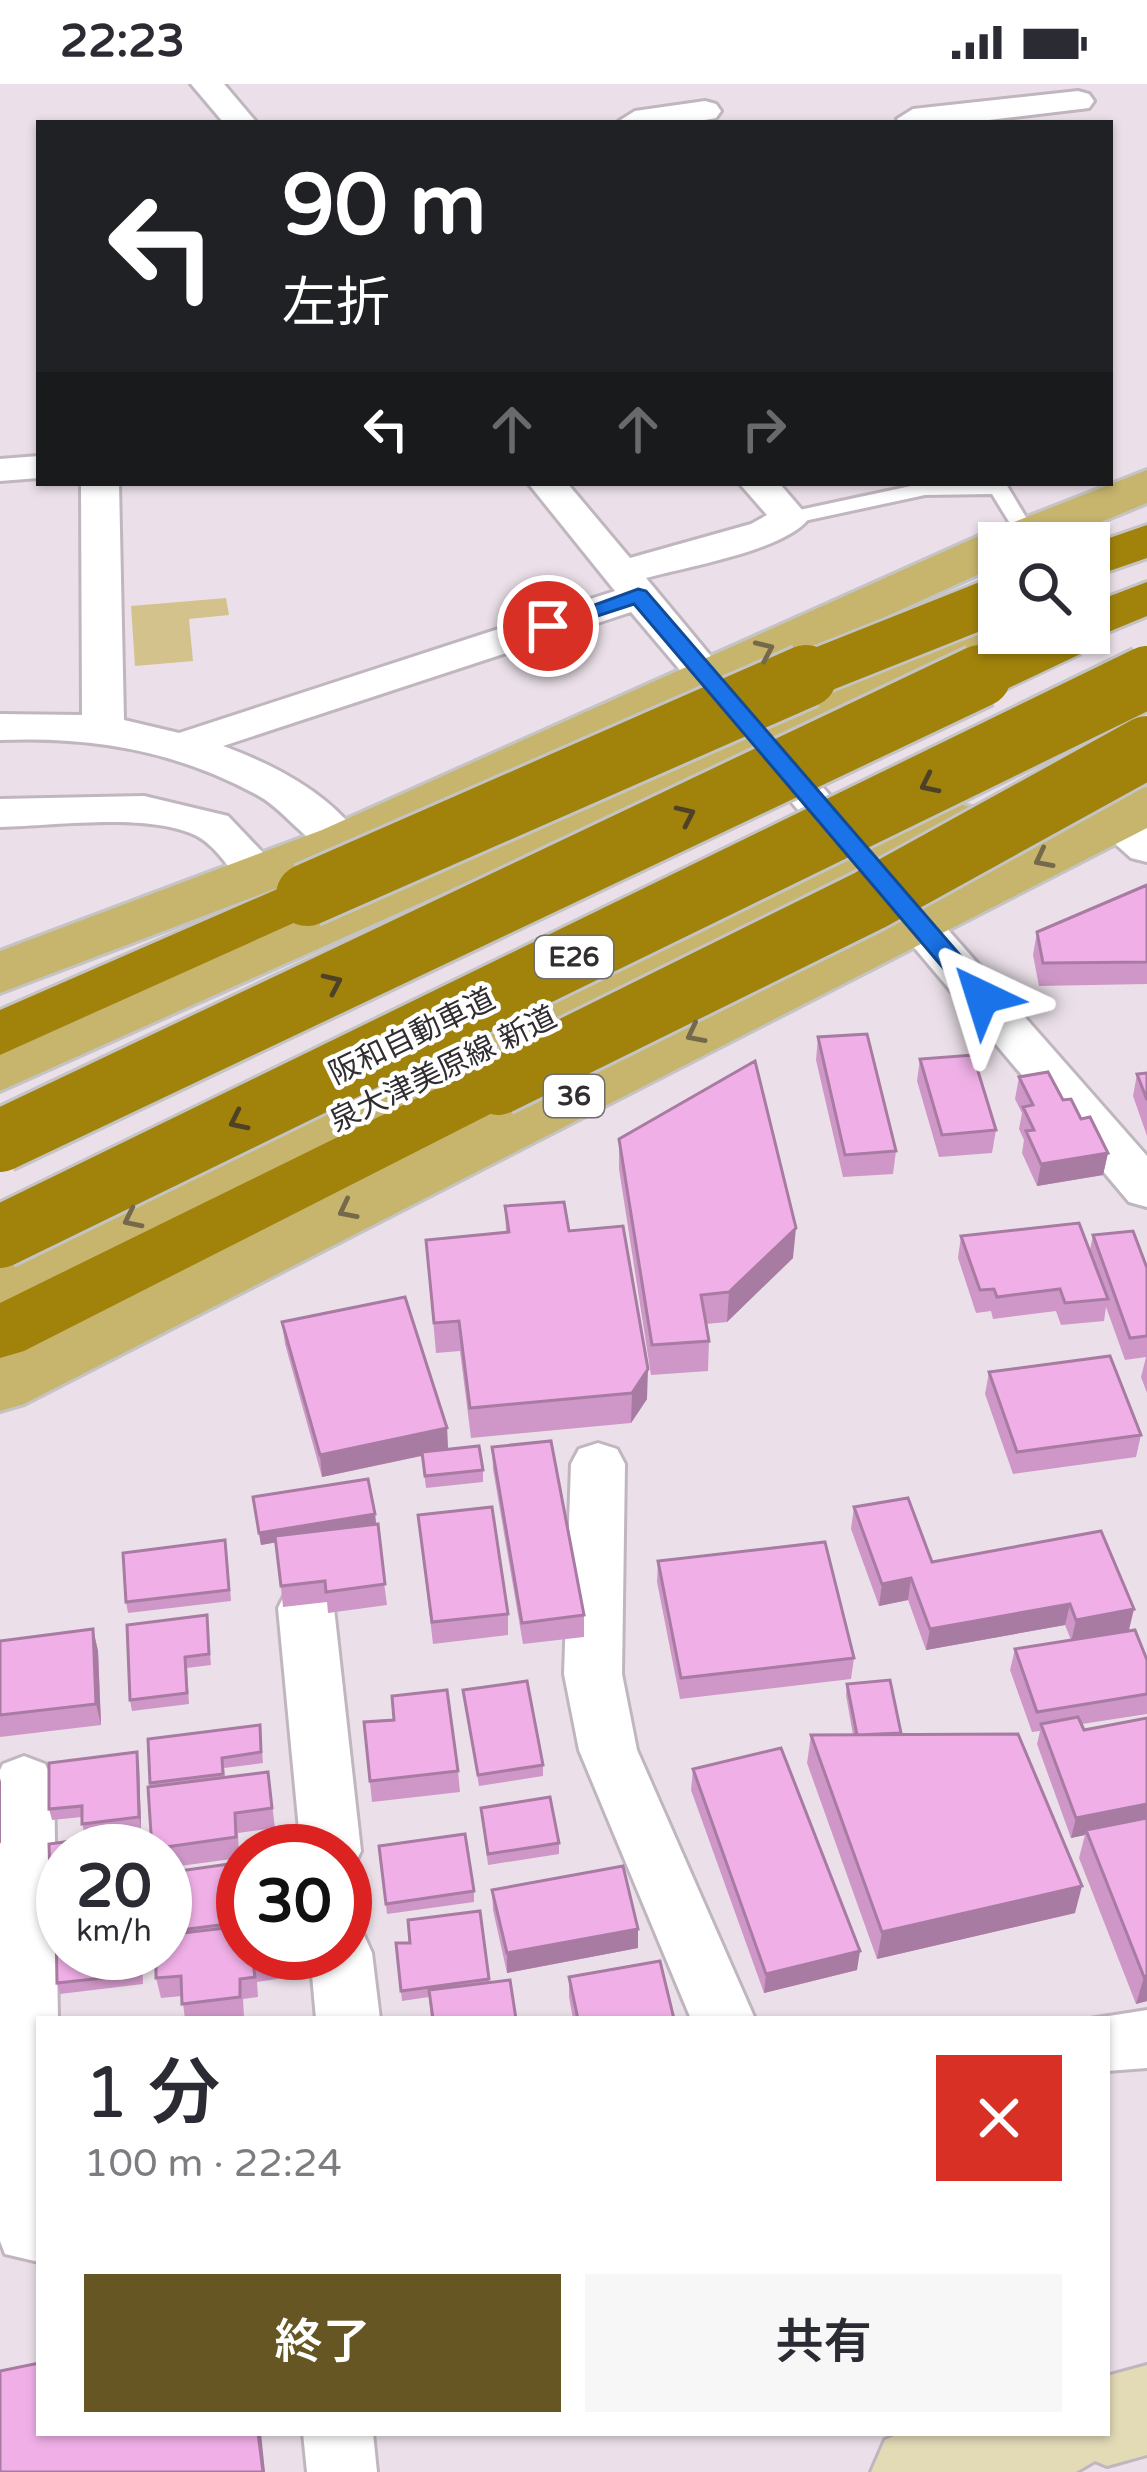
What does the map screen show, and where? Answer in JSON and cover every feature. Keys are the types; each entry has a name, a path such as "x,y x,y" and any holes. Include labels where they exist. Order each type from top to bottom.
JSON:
{"highway":[{"path":"1110,556 1147,543"},
{"path":"1110,614 1147,597"},
{"path":"0,1009 285,886 978,607"},
{"name":"E26","path":"0,1141 1026,654"},
{"name":"阪和自動車道","path":"0,1237 1147,677"},
{"path":"0,1333 870,900 1147,747"},
{"path":"0,1034 285,886"}],"main road":[{"path":"1056,522 1147,485"},
{"path":"1110,562 1147,543"},
{"path":"0,973 285,886 342,843 978,555"},
{"path":"0,1070 752,734 978,626"},
{"name":"泉大津美原線 新道","path":"0,1282 1147,733"},
{"name":"36","path":"0,1385 917,922 1136,825"},
{"path":"1110,2420 1147,2410"},
{"path":"917,2472 1050,2436"}],"street":[{"path":"207,84 238,120"},
{"path":"909,112 1078,101"},
{"path":"671,120 705,111"},
{"path":"0,470 36,467"},
{"path":"100,486 103,728"},
{"path":"549,486 752,734 1147,1189"},
{"path":"184,745 765,532 790,518 761,486"},
{"path":"0,727 103,728 184,745 290,795 342,843"},
{"path":"0,813 144,810 213,826 285,886"},
{"path":"598,1464 593,1674 608,1750 722,2016"},
{"path":"306,1608 328,1824"},
{"path":"24,1782 14,2083 29,2231 36,2230"},
{"path":"344,1980 348,2016"},
{"path":"1110,2042 1147,2039"},
{"path":"338,2436 342,2472"}],"lane":[{"path":"790,518 925,489 999,488 1006,522"}],"shaded area":[{"path":"226,598 229,615 189,619 193,661 135,666 131,606"}],"building":[{"path":"1147,885 1147,962 1043,963 1037,932"},
{"path":"867,1034 896,1151 845,1155 818,1037"},
{"path":"973,1055 996,1130 942,1135 920,1059"},
{"path":"755,1061 796,1228 729,1292 701,1295 709,1341 652,1345 619,1139"},
{"path":"1048,1072 1063,1100 1071,1099 1081,1119 1090,1117 1108,1153 1041,1164 1026,1131 1034,1130 1023,1107 1033,1105 1019,1077"},
{"path":"1147,1073 1147,1100 1137,1074"},
{"path":"564,1202 569,1231 623,1226 648,1369 632,1393 470,1408 459,1321 434,1323 426,1240 509,1232 505,1206"},
{"path":"1079,1223 1108,1299 1065,1303 1060,1289 997,1297 994,1289 980,1290 961,1236"},
{"path":"1133,1231 1147,1268 1147,1336 1130,1338 1093,1235"},
{"path":"405,1297 447,1428 320,1455 282,1322"},
{"path":"1110,1356 1141,1435 1017,1452 989,1372"},
{"path":"551,1441 584,1615 522,1623 492,1447"},
{"path":"479,1446 483,1470 425,1476 422,1452"},
{"path":"368,1479 375,1514 259,1533 253,1497"},
{"path":"908,1498 932,1562 1101,1531 1134,1609 1076,1620 1070,1604 930,1629 911,1578 882,1584 854,1507"},
{"path":"492,1507 508,1614 432,1622 418,1515"},
{"path":"378,1524 385,1584 326,1592 325,1581 281,1586 275,1536"},
{"path":"225,1540 229,1590 126,1602 123,1553"},
{"path":"825,1542 854,1658 681,1678 658,1561"},
{"path":"207,1615 209,1654 185,1657 187,1693 130,1700 127,1625"},
{"path":"93,1629 96,1704 0,1715 0,1641"},
{"path":"1135,1630 1147,1660 1147,1694 1037,1712 1015,1649"},
{"path":"890,1680 901,1733 857,1735 847,1684"},
{"path":"527,1681 543,1765 478,1775 463,1690"},
{"path":"447,1690 458,1771 370,1781 364,1722 394,1720 392,1696"},
{"path":"1078,1717 1084,1730 1147,1718 1147,1804 1076,1818 1041,1724"},
{"path":"260,1725 261,1752 222,1758 223,1774 150,1783 148,1739"},
{"path":"1018,1734 1082,1886 882,1932 811,1735"},
{"path":"781,1748 860,1951 766,1974 693,1769"},
{"path":"137,1752 139,1817 82,1824 82,1806 49,1809 49,1763"},
{"path":"268,1772 272,1808 235,1813 235,1824 216,1824 216,1840 192,1843 192,1824 150,1824 148,1787"},
{"path":"550,1797 559,1843 488,1854 481,1808"},
{"path":"1147,1818 1147,1976 1144,1977 1086,1830"},
{"path":"465,1834 474,1891 386,1904 379,1846"},
{"path":"216,1866 216,1925 192,1929 192,1869"},
{"path":"623,1866 638,1929 507,1953 492,1890"},
{"path":"480,1911 489,1979 401,1991 396,1943 410,1943 408,1920"},
{"path":"216,1929 216,1980 240,1980 240,1997 182,2004 181,1980 192,1980 192,1932"},
{"path":"660,1961 673,2016 577,2016 569,1977"},
{"path":"510,1980 516,2016 433,2016 429,1990"},
{"path":"36,2364 36,2436 258,2436 263,2472 0,2472 0,2371"}],"route":[{"path":"548,626 638,596 982,997"}]}
